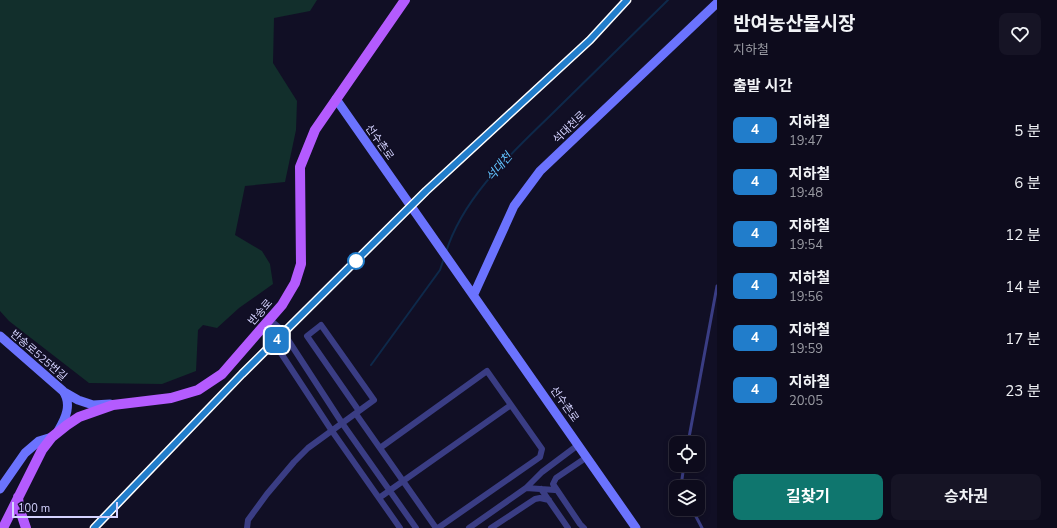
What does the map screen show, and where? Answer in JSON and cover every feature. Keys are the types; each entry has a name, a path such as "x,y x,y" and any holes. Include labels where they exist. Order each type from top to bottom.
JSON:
{"main road":[{"name":"반송로","path":"3,527 42,450 54,435 79,418 113,405 172,398 198,390 222,374 282,305 295,283 301,264 300,167 315,130 405,0"},
{"name":"석대천로","path":"474,294 514,206 540,171 717,3"},
{"name":"선수촌로","path":"336,99 432,238 474,294 636,528"},
{"name":"반송로525번길","path":"0,336 63,392 93,405 121,404"},
{"path":"0,489 25,453 39,441 54,435 63,422 68,406 67,398 63,392"},
{"path":"18,497 19,507 26,528"}],"street":[{"path":"269,319 281,329 342,424 416,528"},
{"path":"247,528 248,520 267,494 294,462 308,448 342,424 358,412 374,400 321,325 307,336 358,412 380,448 437,528 540,457 542,449 487,371 380,448"},
{"path":"261,330 271,338 332,431 400,528"},
{"path":"379,498 511,405"},
{"path":"469,528 526,488 542,472 578,444"},
{"path":"584,528 555,490 553,484 556,478 587,457"},
{"path":"526,488 555,490"},
{"path":"541,489 568,528"},
{"path":"491,528 535,498 549,500"}],"lane":[{"path":"689,436 717,286"},
{"path":"696,516 702,528"}],"green space":[{"path":"0,0 317,0 310,11 274,18 273,63 297,101 296,130 285,182 245,186 235,235 262,251 270,264 273,284 239,308 217,328 203,325 198,330 196,371 162,384 89,383 9,321 0,311"}],"waterway":[{"name":"석대천","path":"446,252 455,230 466,210 479,190 494,172 668,0"},
{"name":"석대천","path":"371,365 440,270 444,258"}],"tram line":[{"path":"449,169 590,40 627,0"}],"metro line":[{"name":"4","path":"94,528 242,374 426,191 590,40 627,0"}]}
